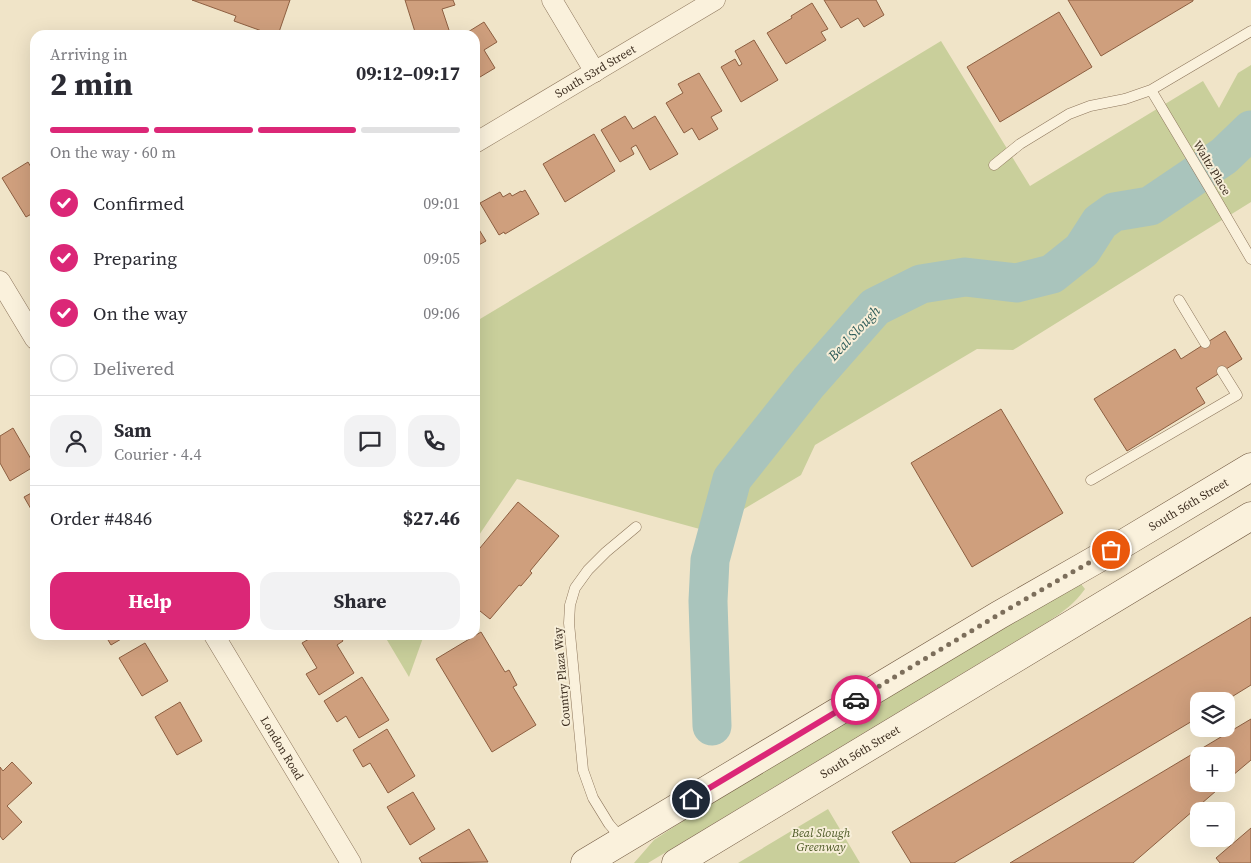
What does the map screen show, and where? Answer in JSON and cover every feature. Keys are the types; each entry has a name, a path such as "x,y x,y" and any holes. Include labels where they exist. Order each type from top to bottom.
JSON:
{"main road":[{"name":"South 56th Street","path":"585,863 998,615 1251,467"},
{"name":"South 56th Street","path":"676,863 1251,516"}],"street":[{"path":"552,0 595,72"},
{"name":"South 53rd Street","path":"480,140 715,0"},
{"path":"0,281 30,330"},
{"name":"London Road","path":"217,640 351,863"}],"lane":[{"path":"994,165 1020,144 1069,114 1090,106 1125,99 1151,90 1251,31"},
{"name":"Waltz Place","path":"1151,90 1251,260"},
{"path":"1179,300 1206,343"},
{"path":"1091,480 1237,395 1222,371"},
{"name":"Country Plaza Way","path":"622,840 609,824 593,798 583,770 569,623 570,605 575,588 588,570 636,527"}],"green space":[{"path":"941,41 1030,186 1203,81 1219,108 1238,73 1251,65 1251,202 1013,350 977,349 815,445 801,475 707,531 517,479 480,534 480,319"},
{"path":"1081,584 1085,589 1081,594 1068,607 1049,621 648,863 634,863 654,840 695,813 1006,624"},
{"path":"387,640 422,640 409,677"},
{"name":"Beal Slough Greenway","path":"828,809 860,863 738,863"}],"building":[{"path":"192,0 290,0 280,30 259,30 234,21 236,16"},
{"path":"405,0 453,0 455,5 442,9 449,30 414,30"},
{"path":"824,0 876,0 884,15 864,27 858,18 841,28"},
{"path":"1068,0 1193,0 1193,1 1101,56"},
{"path":"812,3 828,29 821,32 826,40 786,64 767,33"},
{"path":"1059,12 1092,67 1000,122 967,67"},
{"path":"484,22 497,42 484,50 495,68 480,77 480,30 471,30"},
{"path":"754,40 778,80 741,102 721,67 735,59 739,66 742,64 735,51"},
{"path":"699,73 722,111 711,117 718,129 699,140 692,128 684,133 666,103 683,93 678,84"},
{"path":"625,116 633,129 655,116 678,154 650,170 636,145 631,148 634,154 620,162 601,130"},
{"path":"594,134 615,171 565,202 543,164"},
{"path":"28,162 30,165 30,215 26,217 2,178"},
{"path":"525,190 539,214 505,234 504,232 499,235 480,203 500,192 503,197 510,193 512,196"},
{"path":"480,231 486,241 480,244"},
{"path":"1225,331 1242,359 1196,388 1205,403 1127,451 1094,399 1175,349 1181,359"},
{"path":"1001,409 1063,513 972,567 911,463"},
{"path":"13,428 30,457 30,469 10,481 0,463 0,436"},
{"path":"30,494 30,507 24,497"},
{"path":"518,502 559,536 530,571 532,573 521,586 519,585 490,619 480,611 480,548"},
{"path":"1251,617 1251,685 1235,695 1235,692 1190,692 1190,722 954,863 911,863 892,832"},
{"path":"480,633 505,672 509,670 517,685 513,687 536,725 492,752 436,659 468,640 480,640"},
{"path":"108,640 120,640 111,645"},
{"path":"307,640 342,640 337,645 354,673 319,695 306,674 317,668 302,643"},
{"path":"145,643 168,681 142,696 119,658"},
{"path":"362,677 389,720 359,738 346,716 337,722 324,701"},
{"path":"180,702 202,741 177,755 155,717"},
{"path":"1251,719 1251,760 1235,773 1235,747 1204,747 1221,737 1235,737 1235,729"},
{"path":"387,729 415,776 388,793 370,763 363,767 353,750"},
{"path":"1190,755 1190,792 1215,792 1203,802 1190,802 1190,814 1133,863 1010,863"},
{"path":"12,762 32,783 7,806 22,822 3,840 0,836 0,767 3,771"},
{"path":"413,792 435,829 410,845 387,807"},
{"path":"1251,828 1251,863 1220,863 1216,858 1229,847 1235,847 1235,842"},
{"path":"469,829 488,862 422,863 419,858"}],"waterway":[{"name":"Beal Slough","path":"712,726 708,601 710,560 732,479 809,382 875,307 921,284 965,277 1016,283 1052,274 1082,250 1100,222 1114,212 1150,206 1224,156 1251,130"}],"way so far":[{"path":"856,700 1111,550"}],"route":[{"path":"691,799 856,700"}]}
